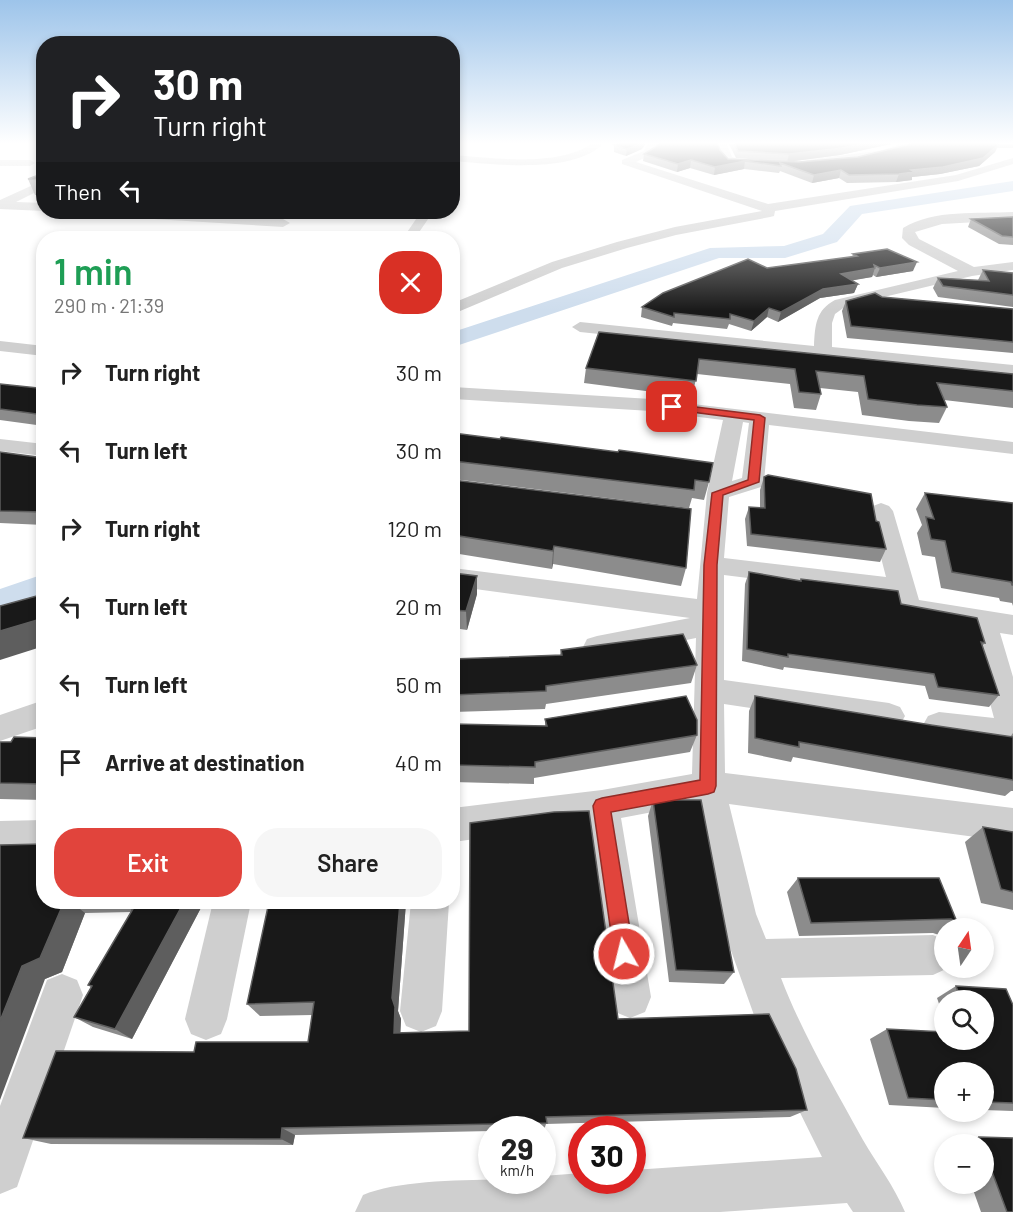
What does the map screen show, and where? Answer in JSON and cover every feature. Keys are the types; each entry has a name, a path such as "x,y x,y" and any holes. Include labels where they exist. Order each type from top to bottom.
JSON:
{"street":[{"path":"738,199 767,208 827,199"},
{"path":"0,205 36,207"},
{"path":"460,306 557,266 675,231 770,213 767,208"},
{"path":"972,272 914,242 909,238 908,231 917,225 934,222 1013,216"},
{"path":"263,231 278,219"},
{"path":"823,352 825,315 830,308 972,272 1013,266"},
{"path":"890,291 925,302"},
{"path":"580,327 1013,371"},
{"path":"0,346 36,350"},
{"path":"460,393 651,405 1013,448"},
{"path":"380,1212 870,1195 781,1032 736,914 708,786 711,565 708,511 734,415"},
{"path":"708,511 753,482 760,418"},
{"path":"0,445 36,449"},
{"path":"881,511 908,608 1013,625"},
{"path":"711,565 901,588"},
{"path":"460,578 710,618"},
{"path":"570,652 710,618"},
{"path":"939,725 1001,732 1007,729 1011,722 982,620"},
{"path":"710,690 889,716"},
{"path":"0,728 36,716"},
{"path":"460,824 602,806 708,786 1013,825"},
{"path":"602,806 630,997"},
{"path":"0,838 36,837"},
{"path":"206,1019 230,909"},
{"path":"421,1011 429,909"},
{"path":"754,959 933,955"},
{"path":"0,1170 62,995"}],"building":[{"path":"1013,217 1013,237 1002,236 971,219"},
{"path":"887,249 917,262 880,268 874,265 875,268 841,274 858,284 823,289 781,312 769,308 754,321 730,314 730,319 674,313 674,317 642,307 663,293 748,259 767,268 857,256 853,254"},
{"path":"983,270 1013,273 1013,295 943,286 938,278 989,281"},
{"path":"875,293 882,297 1013,309 1013,342 851,326 846,301"},
{"path":"599,332 1013,374 1013,391 937,383 947,407 868,399 864,376 816,371 821,394 799,392 795,369 699,359 696,381 586,368"},
{"path":"0,384 36,388 36,414 0,409"},
{"path":"460,434 618,452 619,450 713,463 709,482 695,480 694,490 460,462"},
{"path":"0,452 36,457 36,512 0,511"},
{"path":"768,475 871,494 876,521 879,522 886,549 751,534 749,507 765,508 764,477"},
{"path":"460,481 691,509 686,568 554,546 553,551 460,536"},
{"path":"925,493 1013,503 1013,585 1011,582 952,572 945,541 931,539 926,517 934,519"},
{"path":"749,572 801,581 801,579 898,591 901,604 977,618 985,643 981,642 999,695 938,687 934,674 788,654 788,657 747,649"},
{"path":"460,574 477,576 466,611 460,611"},
{"path":"36,596 36,620 0,631 0,606"},
{"path":"683,634 697,665 546,686 546,691 460,695 460,659 562,655 561,650"},
{"path":"686,696 697,720 697,735 535,762 535,767 460,765 460,724 547,726 545,719"},
{"path":"755,696 1013,737 1013,780 799,742 799,747 755,738"},
{"path":"14,737 36,738 36,784 0,783 0,742 11,742"},
{"path":"653,800 701,800 734,972 676,970"},
{"path":"589,811 618,1019 769,1014 796,1069 807,1110 556,1117 478,1116 478,1124 282,1128 281,1139 23,1138 56,1051 194,1052 196,1042 308,1042 314,1002 247,1004 267,909 399,909 392,998 395,1007 394,1033 469,1031 470,823 554,812"},
{"path":"983,827 1013,832 1013,892 1001,889"},
{"path":"36,844 36,909 61,909 40,958 22,966 0,1021 0,845"},
{"path":"798,878 939,878 955,918 934,919 811,923"},
{"path":"133,909 180,909 115,1029 74,1017 92,986 88,985"},
{"path":"956,986 1006,989 1013,1005 1013,1103 994,1102 994,1062 934,1062 934,1099 908,1098 887,1029 934,1031 934,1050 994,1050 994,990 957,990"},
{"path":"994,1137 1013,1138 1013,1212 1007,1212 994,1177"}],"waterway":[{"path":"460,338 717,252 785,252 830,238 856,210 931,199"},
{"path":"0,604 36,590"}],"route":[{"path":"624,954 602,806 708,786 711,565 718,493 753,482 760,418 672,407"}]}
